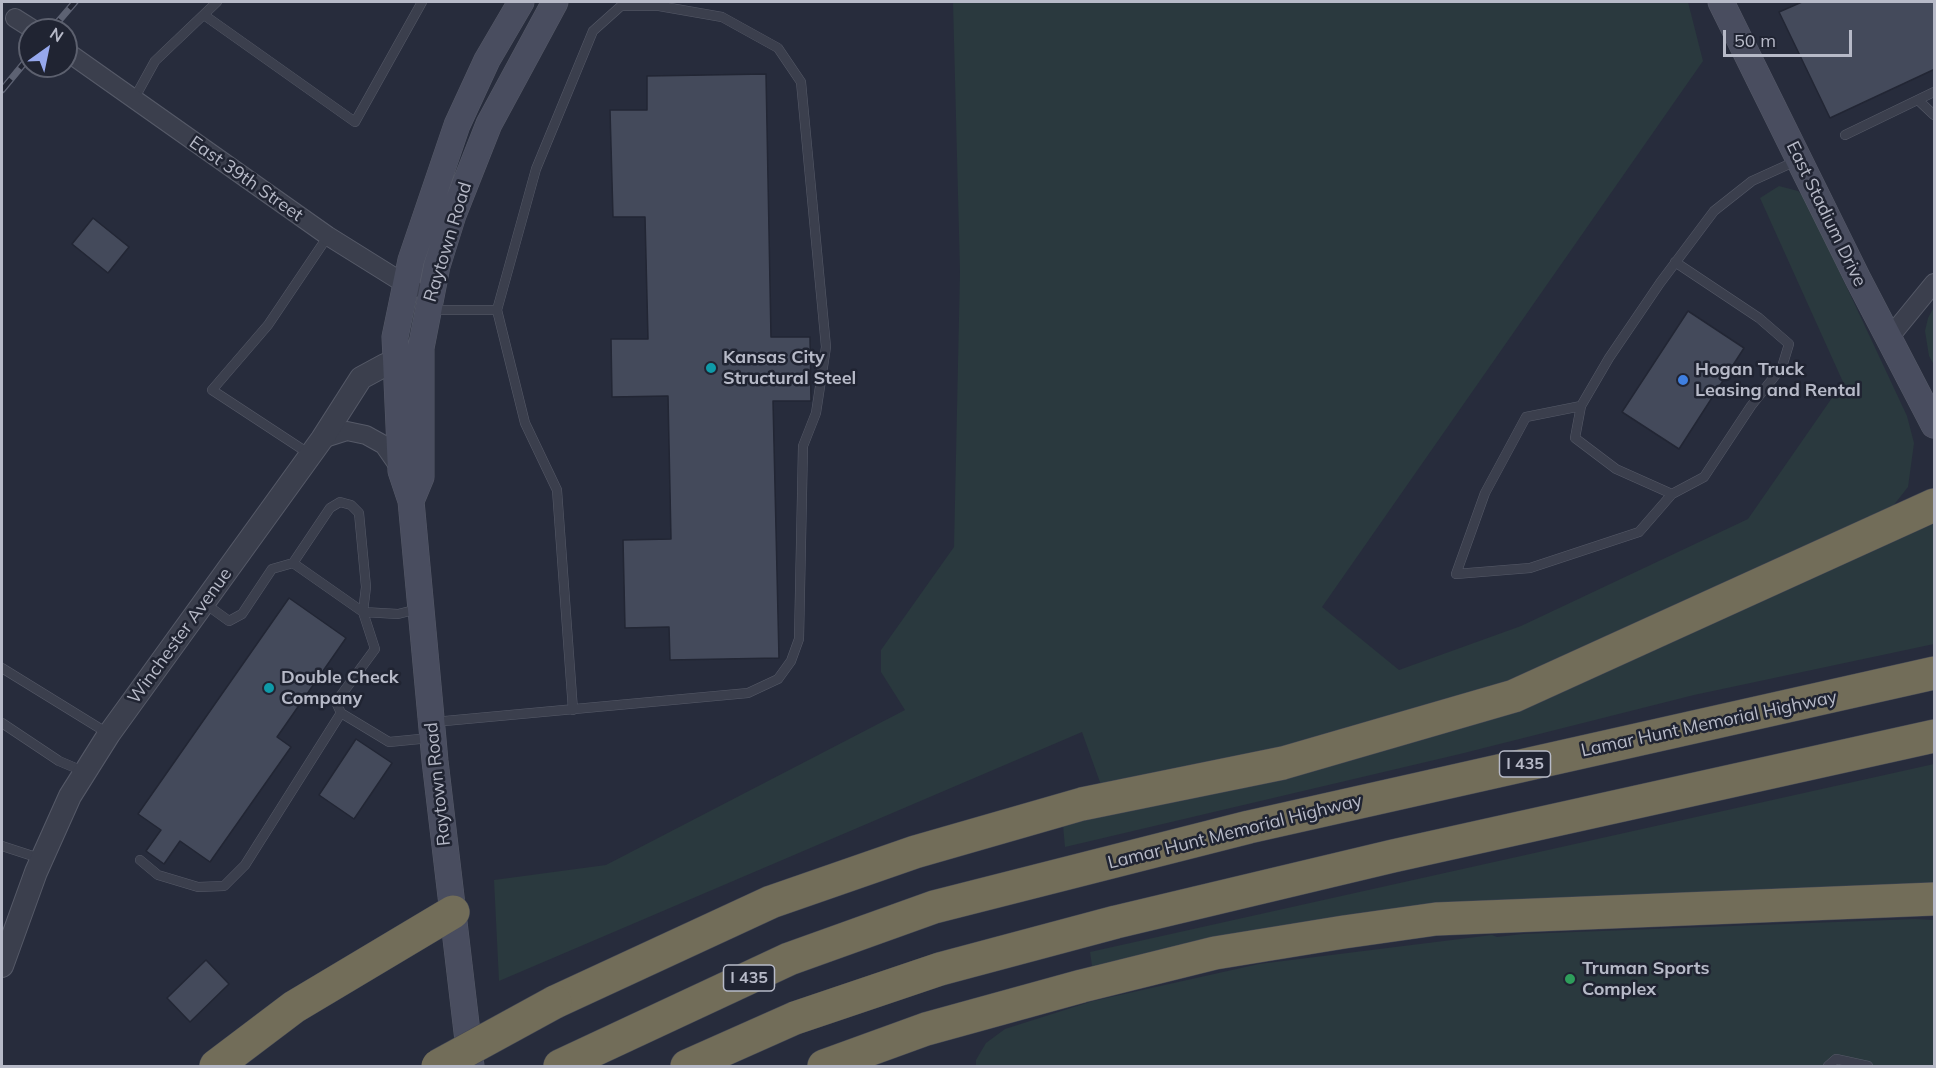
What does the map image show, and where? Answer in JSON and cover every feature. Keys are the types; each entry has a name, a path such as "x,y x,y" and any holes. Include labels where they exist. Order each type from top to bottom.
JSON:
{"highway":[{"path":"438,1066 555,1002 771,902 915,852 1082,804 1283,762 1514,696 1935,505"},
{"name":"Lamar Hunt Memorial Highway","path":"564,1064 789,959 934,907 1272,822 1935,673"},
{"path":"687,1066 795,1018 940,969 1116,922 1393,856 1935,736"},
{"path":"824,1066 926,1029 1215,952 1436,919 1935,899"},
{"path":"216,1066 294,1007 453,912"}],"main road":[{"name":"Raytown Road","path":"471,1066 432,730 411,501 401,471 394,365 395,337 405,284 457,125 487,60 521,2"},
{"name":"Raytown Road","path":"411,501 421,477 420,365 429,305 450,225 489,124 555,2"},
{"name":"East Stadium Drive","path":"1721,2 1798,159 1935,425"}],"street":[{"name":"East 39th Street","path":"78,59 328,236 405,284 429,305"},
{"path":"1889,338 1935,283"},
{"name":"Winchester Avenue","path":"2,966 42,859 70,796 109,734 317,447 361,378 385,365 420,365"},
{"path":"317,447 347,431 366,435 384,445 401,471"}],"lane":[{"path":"134,99 155,61 217,2"},
{"path":"204,15 354,122 422,2"},
{"path":"204,603 230,621 242,614 272,569 293,563 330,508 340,502 351,505 359,513 366,587 363,612 375,649 336,702 341,713 389,742 432,730 573,710 748,693 778,678 791,661 799,639 803,446 816,413 826,347 801,82 778,48 722,17 659,6 621,6 593,31 536,169 497,310 525,423 557,490 573,710"},
{"path":"1845,135 1935,92"},
{"path":"1918,100 1935,115"},
{"path":"1672,494 1616,469 1575,438 1581,406 1609,358 1714,211 1752,181 1798,159"},
{"path":"317,447 213,390 268,325 328,236"},
{"path":"1581,406 1526,417 1485,493 1456,574 1530,568 1639,532 1672,494 1704,477 1751,406 1782,367 1789,344 1759,318 1676,262"},
{"path":"429,305 497,310"},
{"path":"293,563 363,612 398,614 421,609"},
{"path":"2,668 109,734"},
{"path":"140,860 158,875 198,886 224,886 245,865 341,713"},
{"path":"2,723 59,761 85,772"},
{"path":"2,846 42,859"},
{"path":"1828,1066 1836,1059 1868,1066"}],"shaded area":[{"path":"953,2 1688,2 1703,61 1322,607 1399,670 1521,626 1748,519 1843,382 1760,198 1779,186 1798,191 1805,198 1907,416 1914,443 1908,487 1893,506 1733,578 1569,661 1334,738 1101,785 1082,732 499,981 494,880 606,865 905,710 881,672 881,650 954,547 960,272"},
{"path":"1934,307 1934,365 1929,356 1925,331"},
{"path":"1934,524 1934,644 1694,695 1460,754 1065,847 1063,825 1219,789"},
{"path":"1934,764 1934,886 1260,931 1092,966 1090,952"},
{"name":"Truman Sports Complex","path":"1934,920 1934,1066 976,1066 976,1060 986,1043 1005,1029 1093,1001 1259,964 1492,935 1497,937 1523,934"}],"building":[{"path":"1802,2 1935,2 1935,69 1830,118 1779,12"},
{"name":"Kansas City Structural Steel","path":"766,74 771,337 810,337 811,401 773,401 779,658 670,660 669,627 625,628 623,540 671,539 668,396 612,397 611,339 648,339 645,217 613,217 610,110 647,110 647,76"},
{"path":"93,218 129,247 108,273 72,244"},
{"name":"Hogan Truck Leasing and Rental","path":"1688,311 1744,348 1679,449 1622,412"},
{"name":"Double Check Company","path":"289,598 346,638 277,737 291,747 210,862 180,841 164,864 146,851 161,830 138,814"},
{"path":"356,739 392,763 354,819 319,795"},
{"path":"206,960 229,984 190,1022 167,998"}],"railway":[{"path":"61,18 75,2"},
{"path":"2,90 18,71"}],"place":[{"name":"Kansas City Structural Steel","path":"711,368"},
{"name":"Hogan Truck Leasing and Rental","path":"1683,380"},
{"name":"Double Check Company","path":"269,688"},
{"name":"Truman Sports Complex","path":"1570,979"}]}
